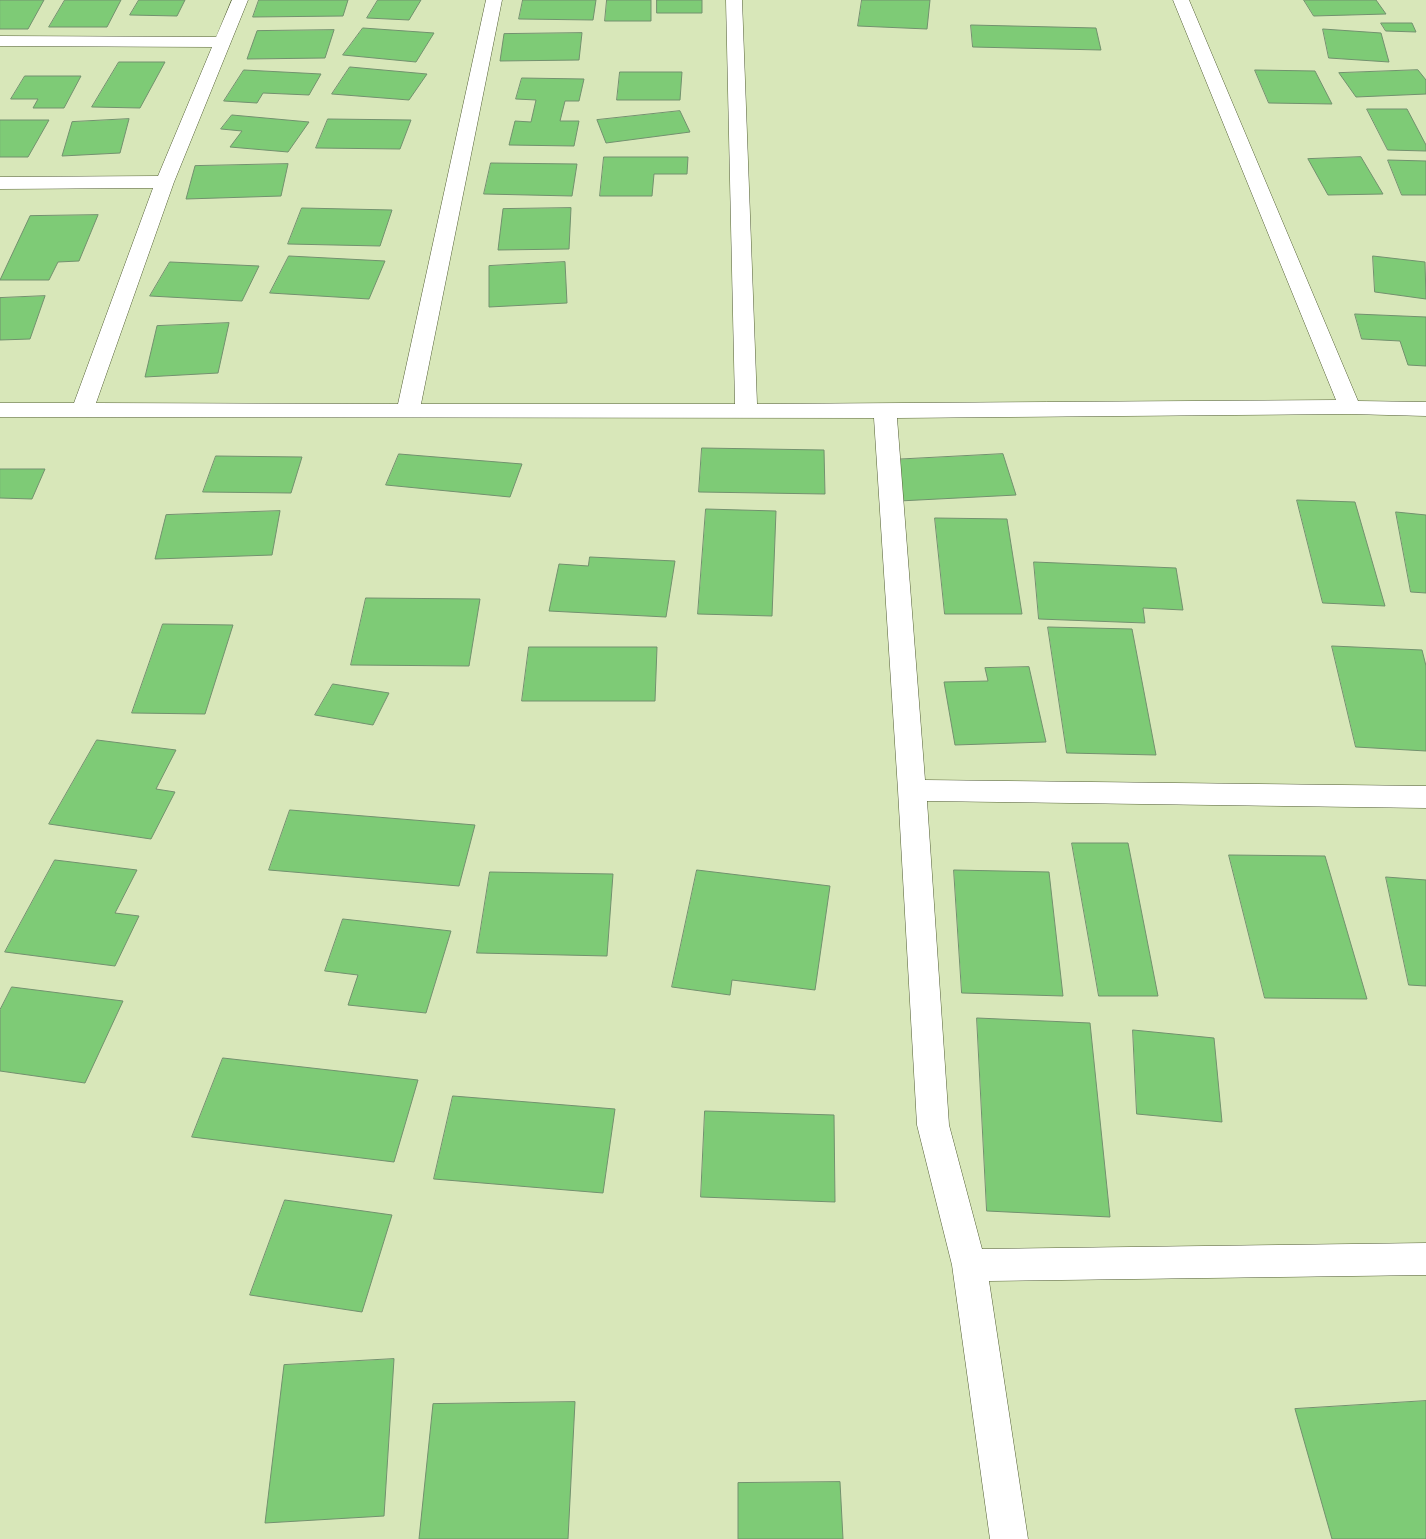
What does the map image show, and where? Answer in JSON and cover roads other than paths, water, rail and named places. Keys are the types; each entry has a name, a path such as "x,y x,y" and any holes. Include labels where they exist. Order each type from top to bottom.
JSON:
{"street":[{"path":"83,410 165,182 240,0"},
{"path":"408,411 494,0"},
{"path":"734,0 746,410"},
{"path":"1181,0 1350,406"},
{"path":"0,41 222,42"},
{"path":"0,183 165,182"},
{"path":"0,410 746,410 885,412 1350,406 1426,409"},
{"path":"885,412 912,790 933,1125 969,1265 1009,1539"},
{"path":"912,790 1426,797"},
{"path":"969,1265 1426,1259"}]}
